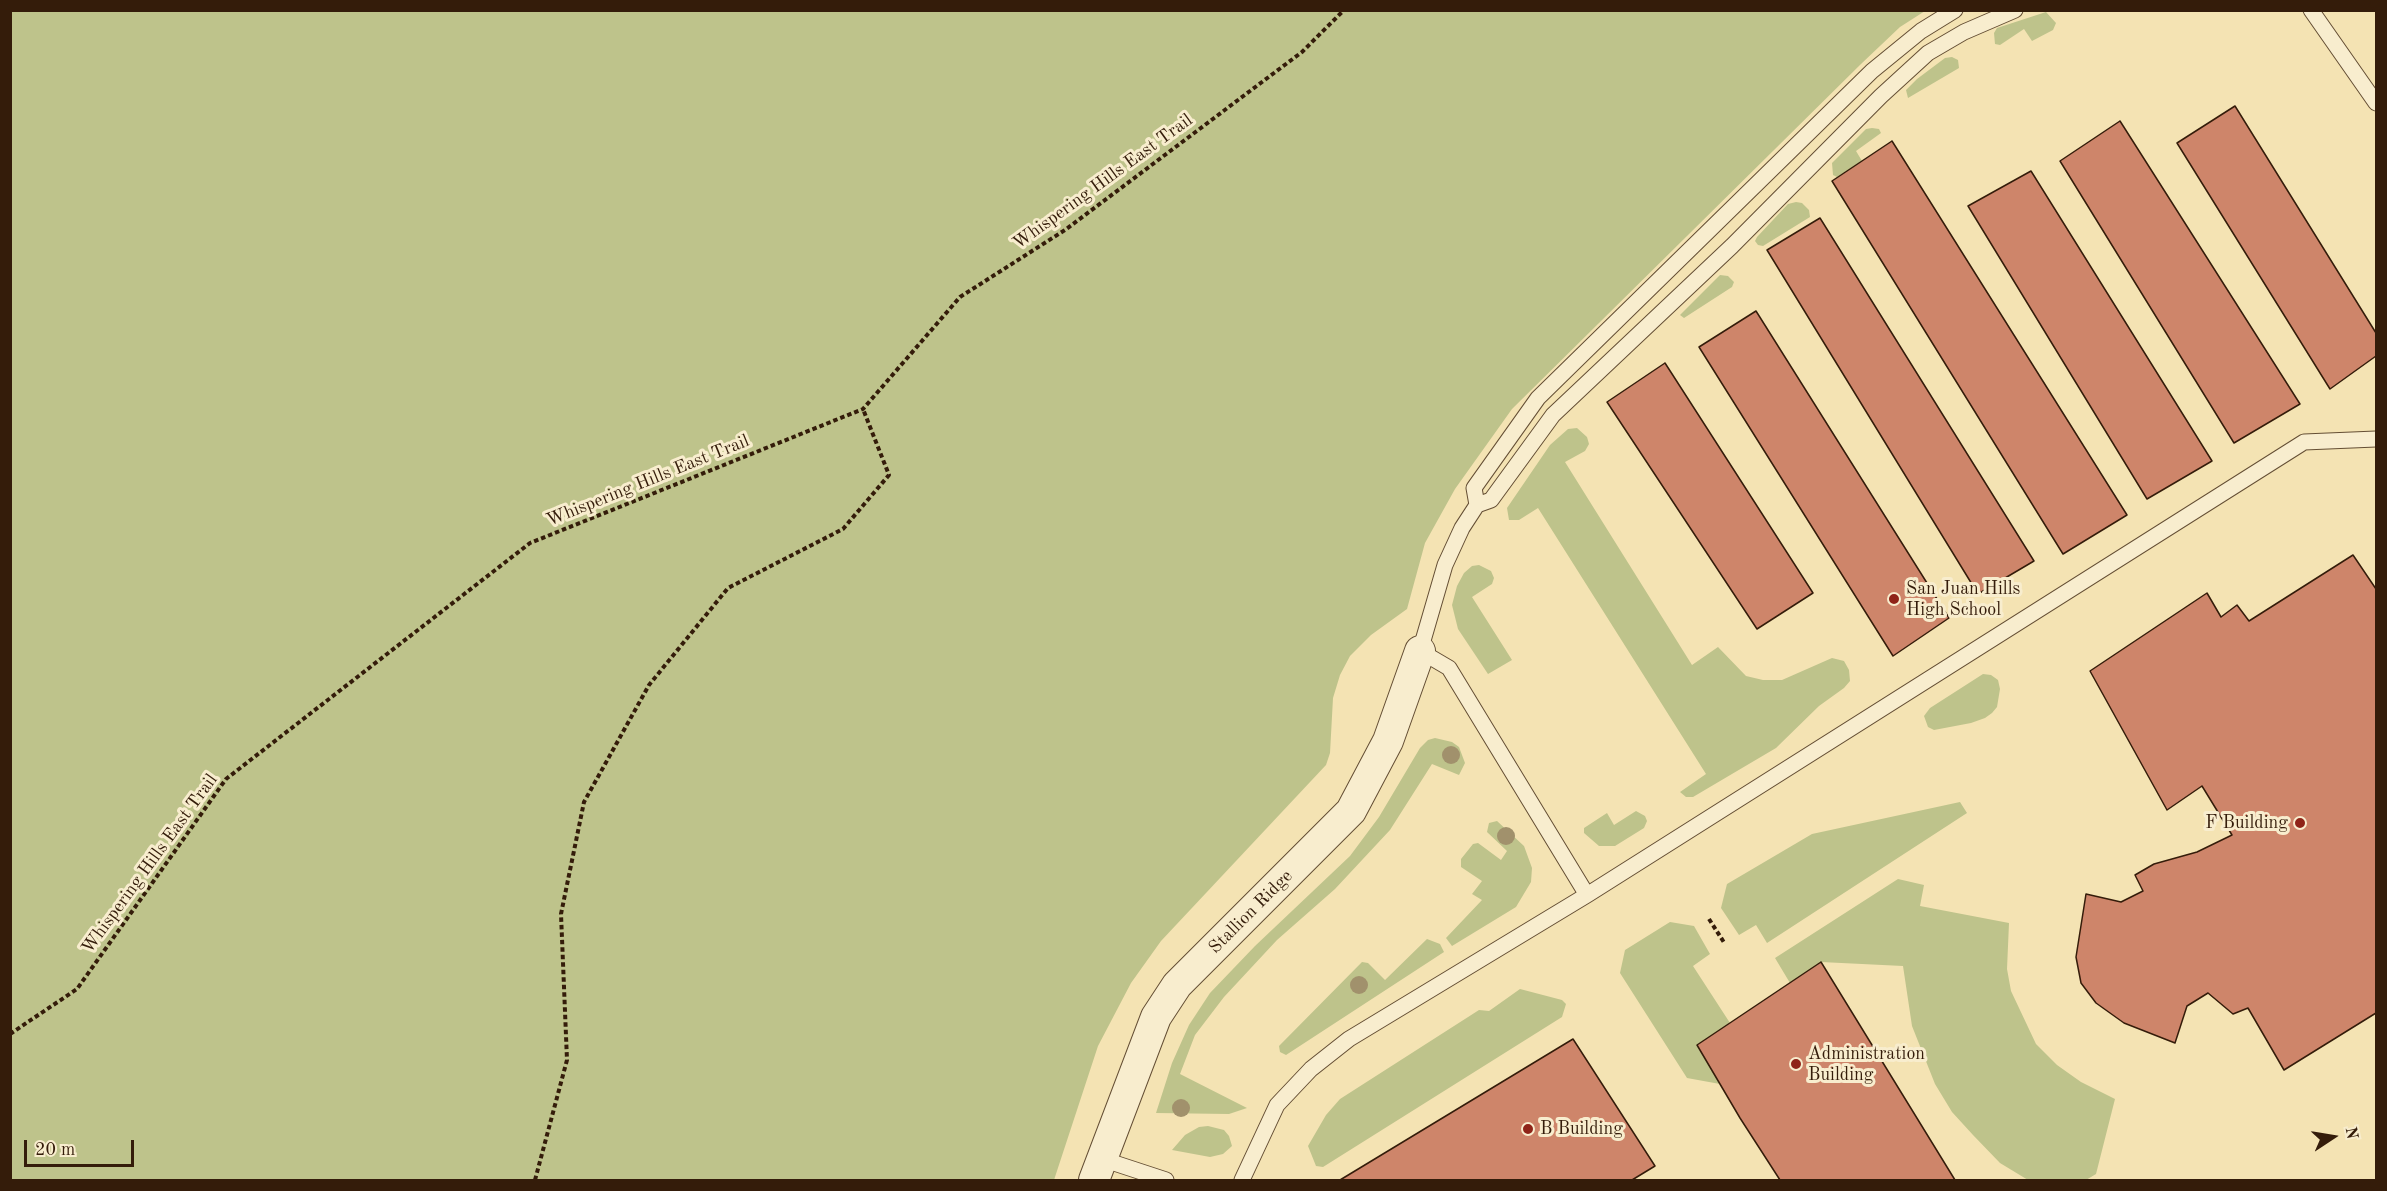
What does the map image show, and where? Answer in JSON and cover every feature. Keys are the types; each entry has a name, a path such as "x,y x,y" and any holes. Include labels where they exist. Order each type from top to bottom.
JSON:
{"street":[{"name":"Stallion Ridge","path":"1098,1170 1156,1017 1177,985 1351,811 1388,741 1420,651"}],"lane":[{"path":"1477,506 1474,488 1538,398 1872,71 1921,31 1955,10"},
{"path":"1587,895 1449,668 1420,651 1445,565 1462,528 1477,506 1491,500 1553,415 1732,246 1881,96 1928,53 1964,32 2015,10"},
{"path":"2311,10 2376,103"},
{"path":"1242,1180 1277,1105 1311,1069 1349,1039 1587,895 2304,442 2376,439"},
{"path":"1098,1170 1166,1180"}],"path":[{"name":"Whispering Hills East Trail","path":"10,1034 77,989 226,780 530,543 863,409 960,297 1065,230 1302,52 1344,10"},
{"path":"535,1180 567,1060 561,914 584,802 649,685 728,588 843,530 888,475 863,409"},
{"path":"1709,919 1725,945"}],"green space":[{"path":"10,11 1925,11 1900,27 1861,64 1512,409 1455,489 1425,543 1407,609 1371,635 1350,656 1340,675 1333,698 1330,753 1326,765 1161,941 1131,983 1098,1046 1054,1180 11,1180"},
{"path":"2046,12 2056,23 2053,30 2032,41 2024,29 2000,45 1995,44 1994,33 1997,28"},
{"path":"1952,57 1958,60 1959,68 1908,98 1906,90 1917,79 1945,58"},
{"path":"1866,129 1879,129 1881,133 1856,151 1862,161 1837,177 1833,175 1832,163"},
{"path":"1802,203 1809,210 1810,217 1763,246 1758,245 1755,241 1757,237 1788,204"},
{"path":"1720,275 1728,276 1734,282 1732,287 1684,318 1680,315"},
{"path":"1577,428 1587,437 1589,444 1585,451 1565,462 1692,665 1718,647 1746,676 1763,680 1782,680 1832,658 1844,661 1849,670 1850,681 1844,688 1819,706 1776,748 1693,797 1686,797 1680,792 1706,774 1538,508 1519,520 1509,520 1507,508 1550,445 1568,429"},
{"path":"1479,565 1491,571 1494,578 1492,584 1472,597 1512,660 1488,674 1458,629 1452,605 1457,586 1464,573 1472,566"},
{"path":"1983,674 1991,675 1998,680 2000,689 1997,707 1992,713 1971,723 1934,730 1928,727 1924,716 1930,708"},
{"path":"1435,738 1452,742 1459,747 1465,763 1459,775 1432,764 1390,830 1335,889 1277,940 1224,997 1195,1035 1180,1074 1247,1108 1229,1114 1156,1113 1172,1063 1189,1025 1210,993 1255,946 1350,856 1379,817 1420,748 1428,740"},
{"path":"1960,802 1967,813 1767,943 1756,925 1739,935 1721,908 1727,884 1812,834"},
{"path":"1636,811 1645,816 1647,821 1644,828 1615,846 1599,846 1584,833 1584,828 1607,813 1614,825"},
{"path":"1497,821 1524,846 1532,868 1531,882 1516,907 1452,946 1446,938 1482,900 1472,894 1482,881 1461,867 1461,859 1473,844 1478,843 1501,860 1507,851 1487,832 1489,823"},
{"path":"1898,879 1924,885 1920,906 2009,923 2007,969 2011,991 2036,1044 2057,1065 2081,1082 2115,1099 2096,1174 2086,1180 2028,1180 2000,1163 1973,1135 1952,1112 1935,1084 1912,1026 1903,966 1821,962 1790,983 1775,958"},
{"path":"1670,922 1694,926 1710,954 1693,966 1730,1023 1697,1045 1720,1084 1687,1078 1620,973 1625,950"},
{"path":"1427,939 1440,944 1444,952 1286,1055 1280,1052 1279,1046 1362,962 1368,963 1385,980"},
{"path":"1520,989 1562,1000 1566,1004 1562,1017 1323,1167 1316,1166 1308,1146 1326,1115 1340,1099 1479,1010 1489,1011"},
{"path":"1208,1126 1224,1130 1229,1136 1232,1146 1223,1154 1210,1157 1172,1150 1185,1135 1199,1127"}],"building":[{"path":"2235,106 2376,333 2376,356 2330,389 2177,143"},
{"path":"2120,121 2300,404 2234,443 2060,161"},
{"path":"1892,141 2127,515 2063,554 1832,181"},
{"path":"2031,171 2212,461 2147,499 1968,206"},
{"path":"1820,218 2034,561 1978,594 1767,250"},
{"path":"1756,311 1949,618 1893,656 1699,347"},
{"path":"1665,363 1813,593 1757,629 1607,402"},
{"name":"F Building","path":"2353,555 2376,589 2376,1013 2284,1070 2248,1008 2233,1014 2208,993 2187,1006 2175,1043 2124,1023 2096,1003 2081,983 2076,957 2086,894 2121,902 2143,891 2135,875 2154,864 2197,852 2232,835 2202,786 2167,810 2090,671 2207,593 2221,617 2237,605 2249,621"},
{"name":"Administration Building","path":"1821,962 1955,1180 1780,1180 1740,1118 1697,1045"},
{"name":"B Building","path":"1573,1039 1655,1166 1632,1180 1340,1180"}],"place":[{"name":"San Juan Hills High School","path":"1894,599"},
{"name":"F Building","path":"2300,823"},
{"name":"Administration Building","path":"1796,1064"},
{"name":"B Building","path":"1528,1129"}]}
